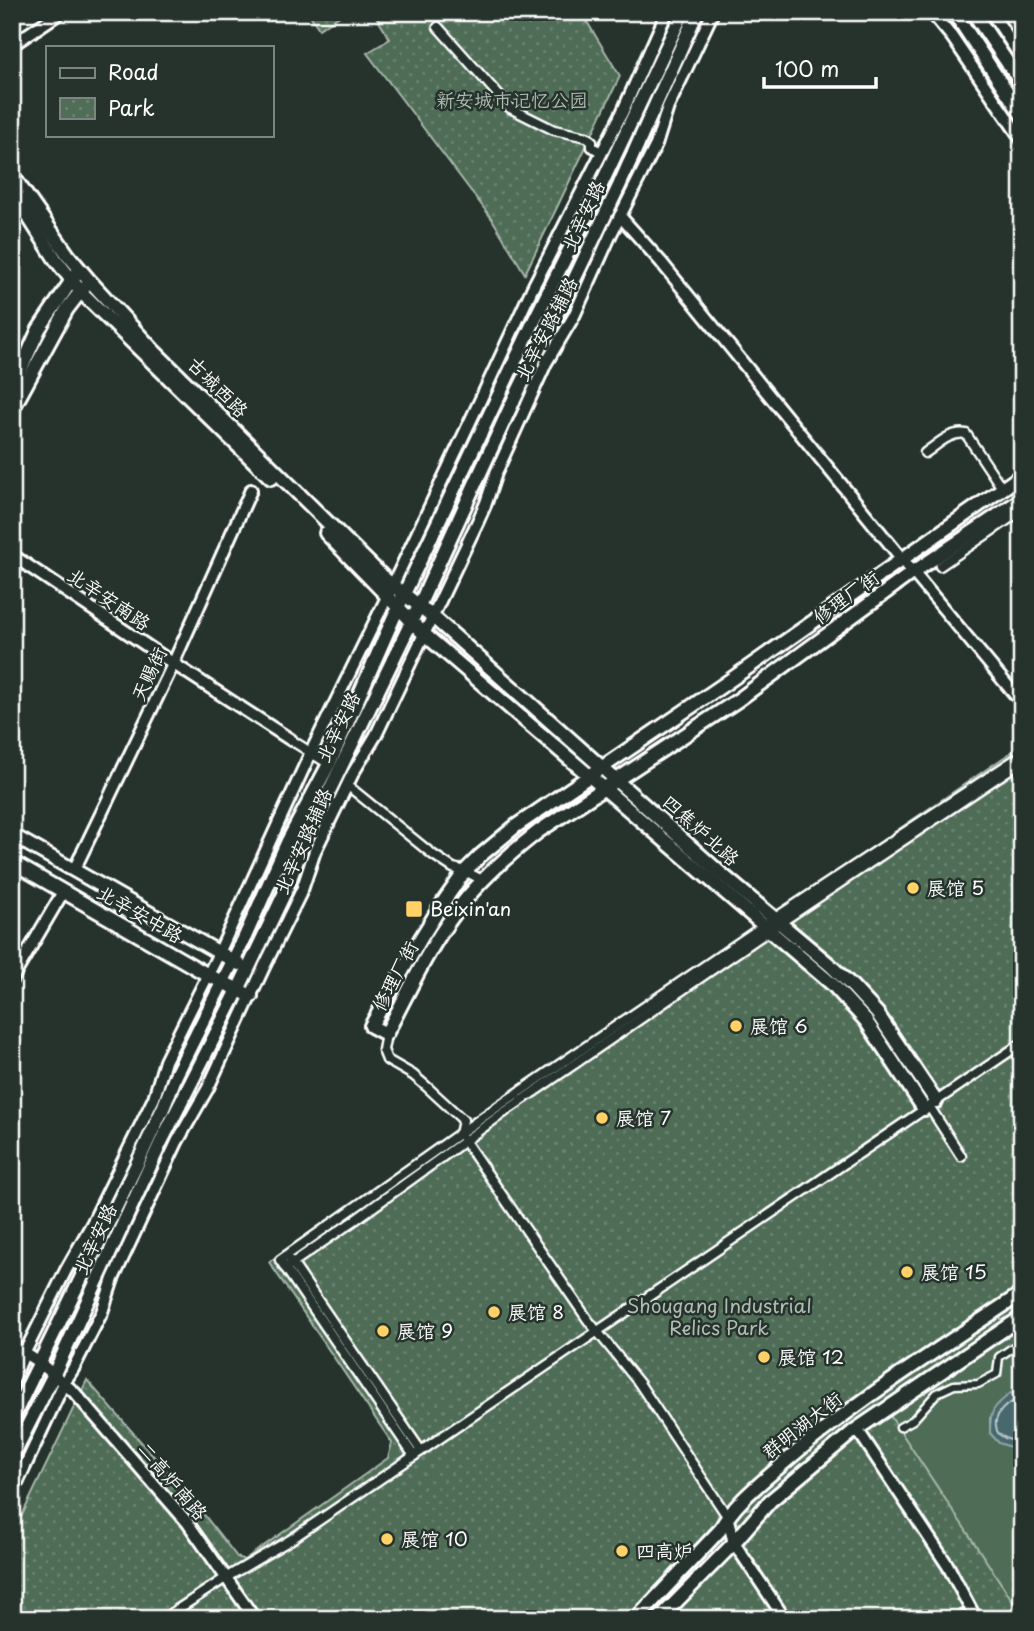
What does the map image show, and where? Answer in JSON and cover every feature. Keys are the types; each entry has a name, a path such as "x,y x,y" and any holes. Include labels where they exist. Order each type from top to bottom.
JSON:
{"main road":[{"name":"北辛安路","path":"12,1419 136,1166 176,1075 233,961 288,841 328,764 404,594 682,12"},
{"name":"北辛安路","path":"12,1457 59,1379 138,1192 229,1005 239,990 285,892 302,847 419,606 509,410 591,245 697,12"},
{"path":"973,12 1022,84"},
{"path":"957,15 1022,115"},
{"name":"古城西路","path":"12,175 68,255 89,280 155,352 390,590 411,621"},
{"name":"古城西路","path":"12,191 56,260 81,292 390,590 404,594 419,606"},
{"path":"12,389 39,329 80,268"},
{"path":"12,410 67,309 89,280"},
{"name":"修理厂街","path":"1022,475 726,683 516,826 480,856 465,871 421,938 371,1026 386,1034 435,941 482,880 508,855 539,831 738,700 913,572 1022,499"},
{"name":"四焦炉北路","path":"419,606 719,872 772,924"},
{"name":"四焦炉北路","path":"411,621 589,776 772,924 830,965 877,1013 930,1106"},
{"name":"北辛安中路","path":"12,835 249,968"},
{"name":"北辛安中路","path":"12,862 208,975 251,996"},
{"name":"群明湖大街","path":"636,1619 720,1530 727,1516 804,1445 863,1401 1022,1293"},
{"name":"群明湖大街","path":"659,1619 734,1543 770,1501 857,1429 1020,1322"}],"street":[{"path":"12,45 61,12"},
{"name":"北辛安路辅路","path":"12,1382 154,1098 169,1053 219,953 311,752 531,289 622,113 667,12"},
{"path":"931,12 952,37 1022,140"},
{"path":"991,12 1022,59"},
{"path":"681,45 713,13"},
{"name":"北辛安路辅路","path":"12,1494 59,1379 73,1369 102,1312 113,1279 177,1142 208,1088 302,890 316,850 347,785 376,735 478,521 496,472 546,363 574,316 656,145 667,107 713,13"},
{"path":"957,15 975,72"},
{"path":"438,27 510,108 554,130 587,137 592,141 592,147 601,152"},
{"path":"622,113 643,96"},
{"path":"620,216 1022,703"},
{"path":"509,410 546,363"},
{"path":"486,388 498,396"},
{"path":"449,466 480,434"},
{"path":"925,453 951,436 966,434 1002,488"},
{"name":"天赐街","path":"74,870 173,664 251,490"},
{"path":"940,566 1022,510"},
{"name":"北辛安南路","path":"12,555 291,740"},
{"path":"291,740 328,764"},
{"path":"286,1262 460,1134 1022,755"},
{"path":"286,1262 466,1142 772,924 1022,761"},
{"path":"315,820 347,785 432,854 453,868 482,880"},
{"path":"12,979 63,892"},
{"path":"386,1034 383,1050 387,1060 413,1075 463,1120 460,1134 598,1332 639,1383 727,1516 734,1543 785,1619"},
{"path":"163,1619 290,1540 1022,1043"},
{"path":"930,1106 961,1156"},
{"path":"138,1192 177,1142"},
{"path":"108,1192 136,1166"},
{"path":"286,1262 417,1453"},
{"path":"900,1427 913,1420 937,1393 954,1385 978,1384 997,1374 999,1357 1022,1341"},
{"name":"二高炉南路","path":"12,1345 40,1363 74,1392 187,1522 255,1619"},
{"path":"857,1429 948,1566 976,1619"}],"green space":[{"path":"308,12 346,12 319,29"},
{"name":"新安城市记忆公园","path":"373,12 581,12 620,76 525,274 492,219 367,53 390,39"},
{"name":"Shougang Industrial Relics Park","path":"1022,745 1022,1619 12,1619 12,1536 87,1380 198,1507 237,1557 244,1560 388,1458 392,1443 269,1262"},
{"path":"997,1314 1004,1323 864,1418 753,1508 747,1509 745,1506 798,1453"},
{"path":"1022,1321 1022,1393 1011,1393 990,1418 990,1433 999,1443 1017,1449 1022,1455 1022,1541 1015,1549 1015,1559 1022,1570 1022,1615 887,1411"}],"water":[{"path":"1011,1393 1022,1393 1022,1455 1017,1449 999,1443 990,1433 994,1410"}],"place":[{"name":"展馆 5","path":"913,888"},
{"name":"Beixin'an","path":"414,909"},
{"name":"展馆 6","path":"736,1026"},
{"name":"展馆 7","path":"602,1118"},
{"name":"展馆 15","path":"907,1272"},
{"name":"展馆 8","path":"494,1312"},
{"name":"展馆 9","path":"383,1331"},
{"name":"展馆 12","path":"764,1357"},
{"name":"展馆 10","path":"387,1539"},
{"name":"四高炉","path":"622,1551"}]}
